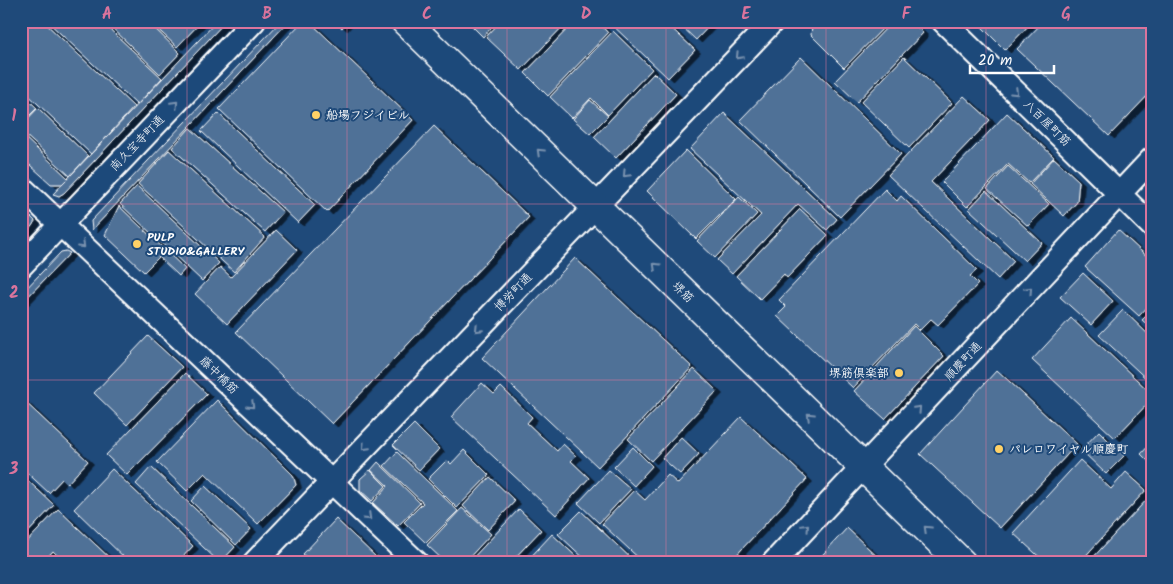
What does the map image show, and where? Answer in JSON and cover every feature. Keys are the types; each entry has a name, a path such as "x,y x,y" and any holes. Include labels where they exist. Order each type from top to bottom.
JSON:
{"main road":[{"name":"堺筋","path":"404,21 962,563"}],"street":[{"name":"南久宝寺町通","path":"21,266 254,21"},
{"name":"博労町通","path":"254,563 772,21"},
{"name":"八百屋町筋","path":"942,21 1152,226"},
{"name":"順慶町通","path":"773,563 1152,159"},
{"name":"藤中橋筋","path":"21,187 417,563"}],"building":[{"path":"21,21 43,21 134,107 91,154 21,88 21,68 27,62 21,56"},
{"path":"47,21 101,21 162,78 137,105"},
{"path":"105,21 147,21 180,53 160,74"},
{"path":"149,21 202,21 177,47"},
{"path":"217,21 226,21 64,193 59,196 53,194"},
{"path":"281,21 289,21 92,230 91,221"},
{"name":"船場フジイビル","path":"303,21 309,21 413,120 327,212 219,109"},
{"path":"334,21 348,21 342,28"},
{"path":"467,21 497,21 483,37"},
{"path":"501,21 568,21 521,70 486,37"},
{"path":"575,21 597,21 608,33 548,96 525,73"},
{"path":"608,21 664,21 695,50 668,78"},
{"path":"676,21 714,21 696,40"},
{"path":"817,21 890,21 844,68 811,35 812,26"},
{"path":"893,21 911,21 923,33 857,102 835,81"},
{"path":"976,21 1033,21 1005,50"},
{"path":"1044,21 1152,21 1152,91 1109,136 1017,49"},
{"path":"613,31 652,69 608,115 591,98 572,118 550,97"},
{"path":"801,57 901,154 840,217 740,120"},
{"path":"904,57 952,103 909,148 861,102"},
{"path":"654,73 676,94 616,158 594,137"},
{"path":"21,93 37,108 21,124"},
{"path":"964,96 990,120 931,182 1014,261 998,279 888,175"},
{"path":"590,100 608,116 590,134 573,119"},
{"path":"38,108 88,156 70,176 21,131 21,126"},
{"path":"218,113 315,205 298,223 201,131"},
{"path":"724,113 837,219 827,230 798,204 732,274 717,260 761,215 690,149"},
{"path":"1007,113 1054,157 1029,183 1008,164 967,207 942,182"},
{"path":"434,126 529,217 332,424 236,332"},
{"path":"190,128 283,212 265,232 172,148"},
{"path":"21,134 68,178 62,184 51,184 21,157"},
{"path":"169,150 265,237 234,272 138,184"},
{"path":"686,150 736,199 696,239 647,191"},
{"path":"1054,158 1079,181 1077,202 1064,216 1030,184"},
{"path":"1008,166 1049,204 1028,226 987,189"},
{"path":"137,186 219,263 202,281 120,204"},
{"path":"885,189 897,201 901,196 977,270 970,276 978,284 938,325 931,319 920,330 914,324 853,388 777,316 786,307 779,300"},
{"path":"986,191 1042,243 1025,261 969,209"},
{"path":"739,197 757,214 715,258 697,241"},
{"name":"PULP STUDIO&GALLERY","path":"119,206 185,269 179,276 159,257 144,272 105,235"},
{"path":"800,209 828,235 787,278 784,274 760,299 736,276"},
{"path":"31,217 35,221 21,238 21,228"},
{"path":"276,230 297,250 227,324 195,294 220,267 231,277"},
{"path":"1118,230 1152,261 1152,302 1139,316 1085,267"},
{"path":"66,251 70,253 21,304 21,294 61,252"},
{"path":"575,258 692,367 598,467 482,358"},
{"path":"1083,273 1113,301 1091,325 1060,297"},
{"path":"1123,310 1152,338 1152,384 1099,335"},
{"path":"1152,310 1152,329 1142,320"},
{"path":"1071,318 1152,394 1152,399 1115,438 1032,360"},
{"name":"堺筋倶楽部","path":"914,326 944,356 885,419 854,391"},
{"path":"148,336 182,367 127,425 94,393"},
{"path":"694,369 717,391 651,461 628,439"},
{"name":"パレロワイヤル順慶町","path":"997,370 1077,444 1000,528 920,454"},
{"path":"185,373 207,394 127,475 106,455"},
{"path":"482,383 494,394 501,387 532,417 527,423 557,451 563,444 576,456 571,461 589,478 556,515 451,417"},
{"path":"21,398 88,461 67,484 62,479 49,493 21,467"},
{"path":"217,400 293,475 296,485 258,524 205,473 187,491 157,462"},
{"path":"741,417 807,479 729,563 644,563 602,524 634,490 645,500 668,475 678,484"},
{"path":"414,424 439,449 419,470 393,445"},
{"path":"1099,431 1124,456 1106,474 1081,450"},
{"path":"681,437 699,454 680,474 662,458"},
{"path":"1152,442 1152,465 1141,454"},
{"path":"633,447 652,466 634,486 614,467"},
{"path":"464,450 489,475 457,508 428,479 447,460 451,464"},
{"path":"397,452 458,511 426,543 404,522 423,503 384,466"},
{"path":"1080,460 1111,489 1126,472 1146,490 1079,563 1046,563 1013,533"},
{"path":"378,462 420,503 398,526 373,503 388,486 371,470"},
{"path":"151,467 235,547 220,563 136,484"},
{"path":"112,469 193,546 177,563 130,563 74,509"},
{"path":"370,470 386,486 372,501 360,490 360,479"},
{"path":"609,470 631,489 599,523 578,503"},
{"path":"21,474 54,505 21,540"},
{"path":"490,477 515,501 488,530 463,506"},
{"path":"205,486 251,529 236,545 191,501"},
{"path":"1151,495 1152,563 1088,563"},
{"path":"462,508 491,534 464,563 446,563 427,545"},
{"path":"58,509 115,563 65,563 53,551 42,563 21,563 21,548"},
{"path":"519,509 541,530 510,563 468,563"},
{"path":"581,511 636,563 589,563 558,534"},
{"path":"336,519 375,556 368,563 312,563 303,554"},
{"path":"847,528 884,563 815,563"},
{"path":"552,534 583,563 525,563"},
{"path":"377,556 384,563 371,563"}],"place":[{"name":"船場フジイビル","path":"316,115"},
{"name":"PULP STUDIO&GALLERY","path":"137,244"},
{"name":"堺筋倶楽部","path":"899,373"},
{"name":"パレロワイヤル順慶町","path":"999,449"}]}
